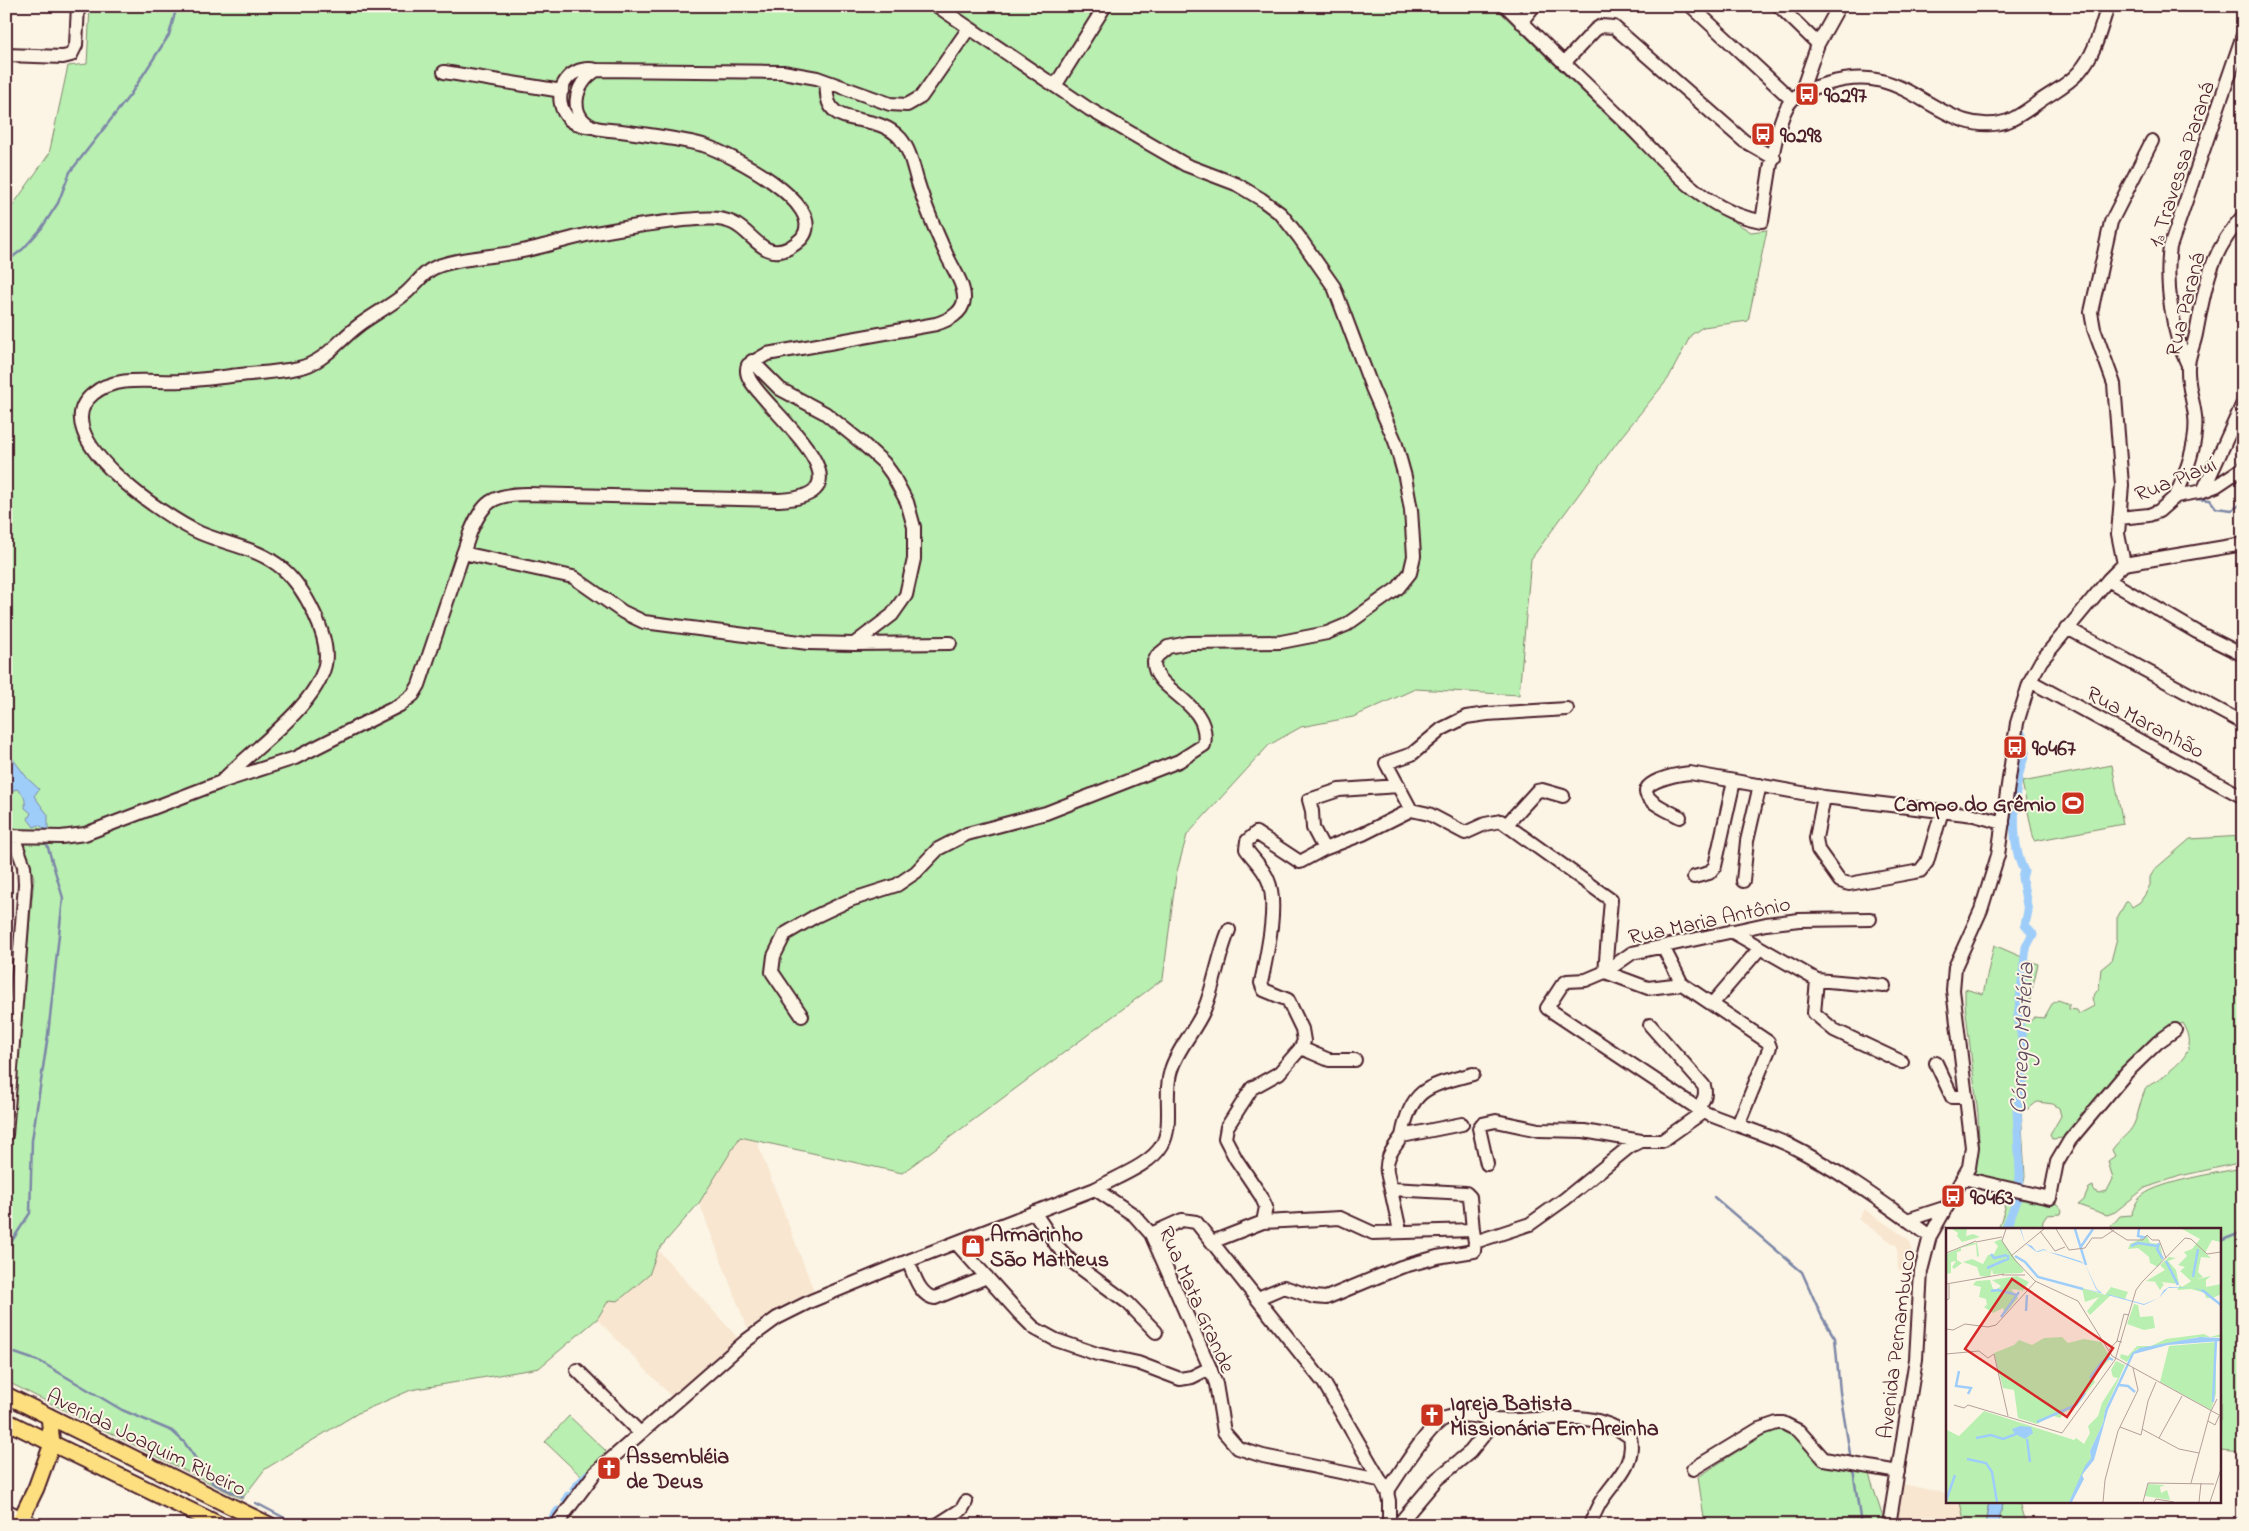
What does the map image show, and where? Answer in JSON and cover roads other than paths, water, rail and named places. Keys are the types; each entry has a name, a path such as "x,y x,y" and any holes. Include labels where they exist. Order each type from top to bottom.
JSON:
{"main road":[{"name":"Avenida Joaquim Ribeiro","path":"6,1395 269,1525"},
{"path":"25,1522 52,1444 49,1416"},
{"name":"Avenida Joaquim Ribeiro","path":"6,1421 220,1525"}],"street":[{"path":"6,55 63,57 71,55 76,45 78,6"},
{"path":"802,1016 772,972 774,956 785,934 814,916 850,900 897,885 916,872 938,849 967,834 1046,813 1179,761 1204,745 1206,732 1200,718 1156,673 1154,662 1162,651 1168,647 1188,643 1281,642 1327,633 1346,625 1398,588 1410,573 1414,556 1411,510 1405,477 1395,441 1334,287 1299,236 1281,214 1261,198 1236,184 1186,165 1089,109 938,6"},
{"path":"1055,86 1105,6"},
{"path":"1506,6 1693,187 1730,212 1762,221 1778,133 1786,109 1796,97 1818,44 1839,6"},
{"path":"1522,22 1534,6"},
{"path":"1691,6 1796,97"},
{"path":"1779,6 1818,44"},
{"path":"1796,97 1833,82 1871,79 1892,84 1967,122 1984,125 2010,120 2046,97 2080,71 2092,52 2108,6"},
{"path":"1564,63 1595,30 1608,26 1614,27 1744,140 1774,158"},
{"path":"221,782 244,758 288,720 316,686 322,674 327,654 323,634 296,583 284,569 268,558 243,546 200,533 165,514 118,478 87,442 80,423 81,406 94,392 115,383 182,381 285,370 308,365 320,359 357,326 400,298 427,272 440,264 516,253 598,232 705,218 731,222 741,228 764,249 774,252 785,250 804,236 807,227 806,218 794,200 784,191 725,154 706,146 678,139 593,127 571,121 563,108 562,91 567,78 581,69 782,72 803,75 899,106 914,102 927,90 969,28"},
{"name":"1ª Travessa Paraná","path":"2188,365 2178,343 2176,330 2168,272 2170,247 2243,35"},
{"path":"593,127 581,115 576,102 577,94 584,79 597,70"},
{"path":"444,72 562,91"},
{"path":"6,1135 9,1074 25,884 24,866 14,836 61,837 85,834 221,782 295,758 400,705 413,695 419,685 463,553 479,513 485,505 502,495 779,500 803,497 812,492 818,485 819,467 794,430 750,381 746,370 752,361 766,354 936,324 955,315 960,310 964,301 959,280 929,214 906,147 899,137 880,124 841,116 834,111 826,97 827,83"},
{"path":"2152,141 2112,222 2091,312 2094,329 2114,384 2121,470 2118,539 2124,564 2243,544"},
{"name":"Rua Paraná","path":"2176,496 2188,466 2195,424 2188,384 2188,365 2215,255 2230,230 2243,216"},
{"path":"752,361 780,389 824,413 873,452 892,474 911,514 914,527 915,551 910,583 906,595 892,615 854,644"},
{"path":"2203,491 2243,403"},
{"name":"Rua Piauí","path":"2119,518 2149,515 2159,511 2176,496 2203,491 2216,486 2243,468"},
{"path":"463,553 573,577 623,612 644,622 808,643 950,643"},
{"name":"Avenida Pernambuco","path":"1889,1525 1916,1359 1921,1271 1930,1236 1969,1168 1972,1147 1953,990 1955,967 1981,910 1991,881 1998,854 2017,723 2030,681 2041,661 2067,628 2124,564"},
{"path":"2108,580 2197,632 2243,655"},
{"path":"2067,628 2243,723"},
{"name":"Rua Maranhão","path":"2030,681 2243,797"},
{"path":"1410,810 1386,762 1412,754 1442,729 1466,718 1487,714 1567,709"},
{"path":"1680,817 1647,796 1647,789 1650,784 1667,776 1690,773 1824,797 1974,815 2003,822"},
{"path":"1694,877 1709,873 1715,866 1734,781"},
{"path":"1743,881 1747,841 1760,785"},
{"path":"1324,849 1312,828 1312,811 1309,800 1339,790 1399,786"},
{"path":"1507,824 1537,791 1542,790 1563,796"},
{"path":"1824,797 1816,838 1818,850 1840,881 1849,884 1920,871 1927,862 1942,811"},
{"path":"1263,1222 1266,1207 1261,1196 1236,1160 1224,1138 1227,1127 1252,1088 1279,1073 1301,1048 1304,1041 1302,1029 1288,1000 1264,990 1261,983 1270,933 1272,888 1246,849 1247,841 1256,833 1300,862 1410,810 1429,814 1465,833 1485,824 1501,821 1611,900 1605,972 1648,988 1682,984"},
{"name":"Rua Maria Antônio","path":"1700,1110 1547,1008 1557,991 1567,981 1586,980 1605,972 1632,953 1731,931 1799,920 1870,919"},
{"path":"556,1525 595,1473 747,1340 777,1318 811,1301 908,1261 1095,1189 1154,1155 1161,1146 1168,1124 1166,1094 1171,1068 1176,1057 1191,1037 1205,1008 1219,954 1229,930"},
{"path":"1731,931 1817,980 1884,986"},
{"path":"1664,947 1682,984 1768,1042 1770,1047 1738,1125"},
{"path":"1712,1004 1760,948"},
{"path":"1817,980 1814,1013 1834,1030 1902,1062"},
{"path":"1487,1164 1479,1128 1482,1124 1496,1120 1539,1130 1584,1131 1641,1141 1662,1141 1700,1110 1706,1093 1704,1086 1650,1025"},
{"path":"1964,1178 2050,1198 2057,1162 2070,1140 2127,1072 2158,1042 2175,1030"},
{"path":"1301,1048 1330,1060 1355,1060"},
{"path":"1936,1063 1952,1097 1966,1097"},
{"path":"1400,1231 1386,1165 1389,1156 1402,1136 1408,1111 1414,1100 1425,1090 1438,1084 1473,1074"},
{"path":"1700,1110 1770,1136 1819,1161 1930,1236"},
{"path":"1402,1136 1462,1124"},
{"path":"1255,1294 1284,1287 1314,1297 1326,1298 1402,1267 1437,1257 1474,1241 1530,1224 1641,1141"},
{"name":"Rua Mata Grande","path":"1095,1189 1134,1215 1151,1234 1216,1384 1224,1432 1238,1448 1263,1456 1379,1480"},
{"path":"1391,1189 1466,1192 1470,1197 1474,1241"},
{"path":"1908,1220 1947,1207"},
{"path":"1034,1212 1057,1246 1071,1261 1128,1303 1156,1332"},
{"path":"1212,1242 1263,1222 1340,1218 1346,1219 1373,1233 1400,1231 1474,1241"},
{"path":"1151,1234 1182,1220 1196,1222 1255,1294 1324,1383 1387,1492 1389,1525"},
{"path":"956,1243 1034,1328 1056,1340 1105,1357 1138,1364 1180,1379 1192,1377 1210,1368"},
{"path":"908,1261 922,1292 930,1298 935,1298 987,1278"},
{"path":"577,1370 640,1432"},
{"path":"1387,1492 1439,1422 1446,1418 1466,1416 1499,1420 1558,1417 1587,1418 1608,1424 1630,1437 1632,1448 1629,1461 1600,1502 1590,1525"},
{"path":"1398,1525 1437,1479 1470,1452 1499,1420"},
{"path":"1693,1469 1759,1429 1777,1423 1784,1423 1799,1431 1824,1459 1898,1472"},
{"path":"937,1525 962,1509 966,1502"},
{"path":"6,1510 25,1522"}],"water":[{"path":"6,750 28,779 39,789 34,796 48,815 48,831 39,825 34,827 28,819 31,813 25,808 24,797 17,789 8,792 6,789"},
{"path":"1989,1504 2002,1504 1999,1525 1985,1525"}],"waterway":[{"path":"6,262 23,249 41,229 58,203 70,172 130,95 169,35 177,6"},
{"path":"2191,499 2210,500 2216,508 2232,510 2243,503"},
{"name":"Córrego Matéria","path":"2006,1228 2018,1198 2020,1175 2017,1110 2023,1083 2022,1039 2018,1017 2026,947 2033,934 2025,925 2028,911 2022,878 2024,871 2017,849 2014,823 2015,797 2025,754 2025,745 2021,733"},
{"path":"6,1250 30,1213 32,1140 48,1035 63,898 46,841"},
{"path":"1714,1197 1802,1272 1822,1317 1835,1338 1840,1392 1851,1460"},
{"path":"2222,1240 2243,1232"},
{"path":"6,1350 41,1362 122,1410 172,1431 184,1442 213,1483 243,1497"},
{"path":"1853,1469 1861,1525"},
{"path":"574,1489 588,1474"},
{"path":"566,1500 568,1496"},
{"path":"256,1503 298,1525"},
{"path":"550,1523 558,1511"}],"place":[{"name":"90297","path":"1807,94"},
{"name":"90298","path":"1763,134"},
{"name":"90467","path":"2015,747"},
{"name":"Campo do Grêmio","path":"2073,803"},
{"name":"90463","path":"1953,1196"},
{"name":"Armarinho São Matheus","path":"973,1246"},
{"name":"Igreja Batista Missionária Em Areinha","path":"1432,1415"},
{"name":"Assembléia de Deus","path":"609,1468"}]}
